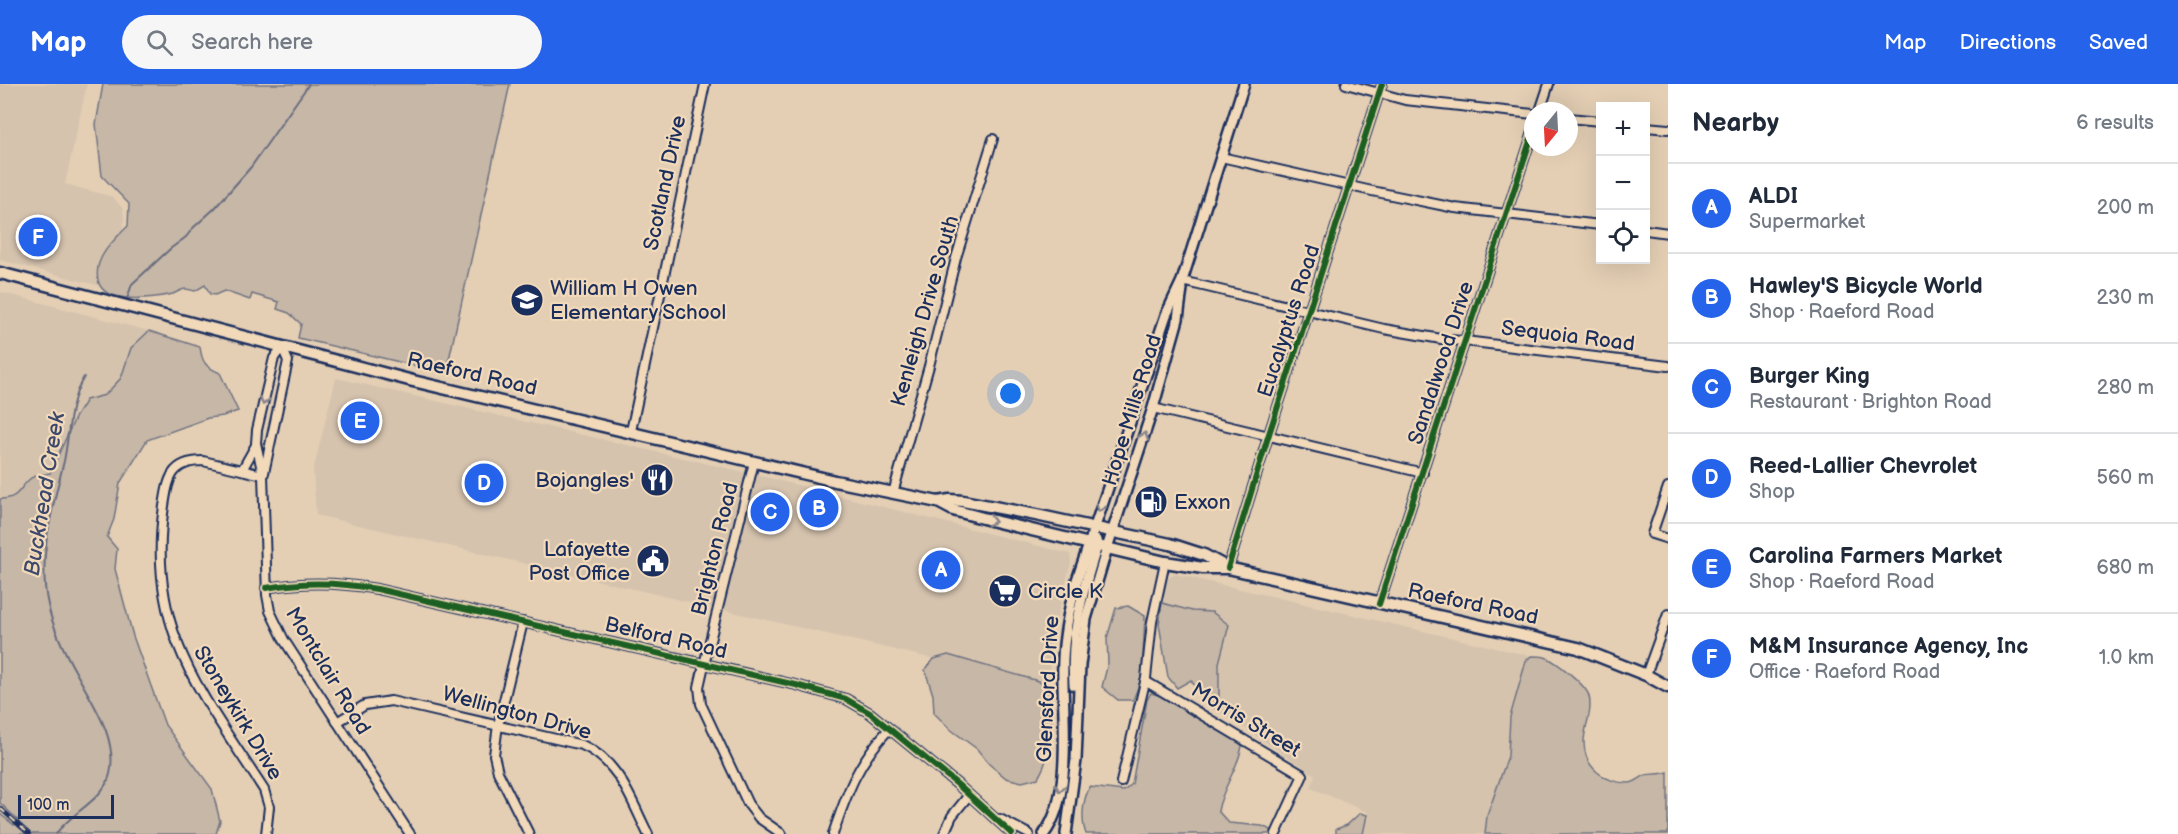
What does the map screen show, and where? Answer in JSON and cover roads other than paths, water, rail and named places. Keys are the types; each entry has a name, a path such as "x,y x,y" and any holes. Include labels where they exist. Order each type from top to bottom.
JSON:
{"highway":[{"name":"Raeford Road","path":"0,273 461,392 754,462 938,502 963,501 1170,544 1198,553 1228,568 1570,646 1646,675 1668,687"},
{"name":"Raeford Road","path":"938,502 944,507 964,513 1165,562 1203,568 1228,568"}],"main road":[{"name":"Hope Mills Road","path":"1097,546 1094,527 1166,315 1182,281 1244,84"},
{"name":"Hope Mills Road","path":"1097,546 1112,531 1154,408 1178,319 1182,281"},
{"name":"Glensford Drive","path":"1066,834 1076,760 1077,714 1073,669 1075,625 1097,546"},
{"name":"Glensford Drive","path":"1044,834 1056,816 1062,772 1063,659 1068,618 1075,586 1097,546"}],"street":[{"name":"Scotland Drive","path":"631,431 705,84"},
{"path":"1346,84 1405,100 1524,113"},
{"name":"Eucalyptus Road","path":"1228,568 1382,84"},
{"path":"1543,102 1549,84"},
{"path":"1578,119 1596,121"},
{"path":"1650,127 1668,129"},
{"name":"Kenleigh Drive South","path":"893,493 929,366 956,258 993,139"},
{"path":"1221,156 1455,208 1596,225"},
{"name":"Sandalwood Drive","path":"1379,604 1525,156"},
{"path":"1650,231 1668,233"},
{"name":"Sequoia Road","path":"1182,281 1384,329 1447,340 1465,340 1668,366"},
{"name":"Montclair Road","path":"282,347 274,358 256,443 263,475 266,588 270,611 280,632 410,834"},
{"name":"Montclair Road","path":"263,475 288,362 282,347"},
{"path":"1154,408 1423,473"},
{"path":"242,470 256,443"},
{"name":"Stoneykirk Drive","path":"263,475 203,461 185,463 174,471 168,482 165,499 160,565 166,608 175,640 186,666 264,790 268,807 266,834"},
{"name":"Brighton Road","path":"754,462 699,687 701,704 748,804 759,818 782,834"},
{"path":"1668,487 1652,534 1668,539"},
{"path":"1121,782 1145,681 1152,622 1165,562"},
{"name":"Belford Road","path":"266,588 312,582 356,585 796,685 846,699 870,713 1012,834"},
{"path":"1646,675 1668,614"},
{"path":"523,622 498,725 495,764 529,834"},
{"name":"Morris Street","path":"1145,681 1303,775 1276,834"},
{"name":"Wellington Drive","path":"337,722 365,705 391,701 570,741 601,756 619,775 648,834"},
{"path":"834,834 854,777 872,747 889,729"},
{"path":"944,834 952,816 969,795"},
{"name":"Belford Road","path":"991,814 1029,834"}],"waterway":[{"name":"Buckhead Creek","path":"127,299 132,284 186,237 251,167 309,84"},
{"name":"Buckhead Creek","path":"56,834 101,792 110,774 112,761 103,722 57,632 50,614 45,587 44,569 48,532 64,461 72,408 84,377"}],"railway":[{"path":"0,808 29,834"}],"place":[{"name":"M&M Insurance Agency, Inc","path":"38,237"},
{"name":"William H Owen Elementary School","path":"527,300"},
{"name":"Carolina Farmers Market","path":"360,421"},
{"name":"Bojangles'","path":"657,480"},
{"name":"Reed-Lallier Chevrolet","path":"484,483"},
{"name":"Exxon","path":"1151,502"},
{"name":"Hawley'S Bicycle World","path":"819,508"},
{"name":"Burger King","path":"770,512"},
{"name":"Lafayette Post Office","path":"653,561"},
{"name":"ALDI","path":"941,570"},
{"name":"Circle K","path":"1005,591"}]}
